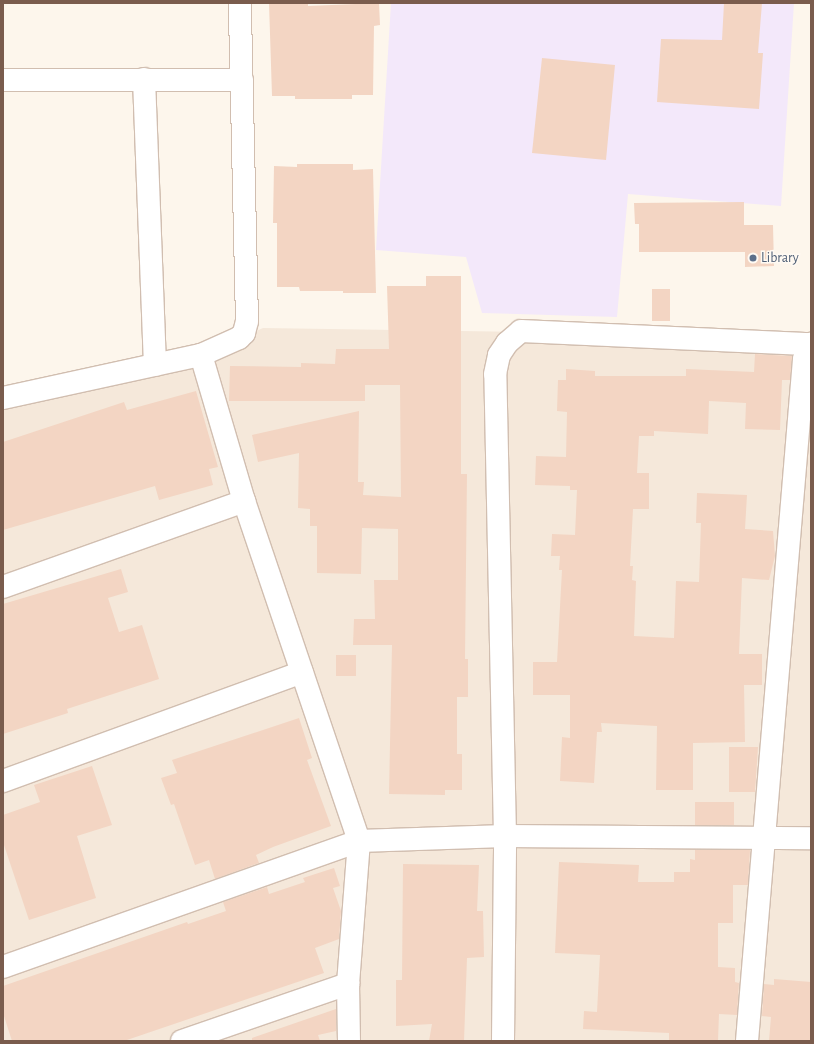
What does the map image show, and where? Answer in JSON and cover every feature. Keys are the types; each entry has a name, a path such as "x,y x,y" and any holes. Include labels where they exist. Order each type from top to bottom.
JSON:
{"street":[{"path":"3,398 201,355 240,338 244,333 247,321 240,3"},
{"path":"144,79 155,365"},
{"path":"3,80 242,80"},
{"path":"503,1041 505,836 495,382 498,355 507,343 521,331 809,352 764,838 747,1041"},
{"path":"201,355 244,501 360,841 348,984 349,1041"},
{"path":"3,587 244,501"},
{"path":"3,781 302,672"},
{"path":"3,967 360,841 505,836 811,838"},
{"path":"182,1041 348,984"}],"shaded area":[{"path":"391,3 794,3 781,206 628,194 617,317 482,313 466,257 376,250"},
{"path":"263,328 522,332 811,344 811,1041 3,1041 3,406 201,355"}],"building":[{"path":"269,3 308,3 308,6 379,3 380,25 374,26 373,95 352,95 352,99 295,99 295,96 272,96"},
{"path":"724,3 762,3 758,53 763,53 759,109 657,102 661,39 722,40"},
{"path":"542,58 615,65 606,160 532,153"},
{"path":"297,164 353,164 353,170 373,169 376,293 300,291 299,287 277,287 277,223 273,223 274,166 297,167"},
{"path":"744,202 744,225 773,225 774,266 745,267 745,252 639,252 639,224 635,224 634,203"},
{"path":"426,276 461,276 461,474 467,474 465,659 468,659 468,697 457,697 457,754 462,754 462,790 445,790 445,795 389,794 392,645 353,645 354,619 375,619 374,580 398,580 398,529 362,528 361,574 317,573 317,526 310,526 310,509 298,508 299,453 258,462 252,435 359,411 358,482 364,482 363,495 401,497 400,385 365,385 365,401 229,401 230,366 301,367 301,363 335,364 336,349 389,349 387,286 426,286"},
{"path":"652,289 670,289 670,321 652,321"},
{"path":"755,354 792,356 790,380 782,380 780,430 745,429 746,403 709,401 708,434 654,431 654,436 639,436 637,473 649,473 649,509 633,509 630,566 633,566 632,580 636,581 634,636 674,638 676,581 699,582 701,523 696,523 697,493 747,495 745,529 773,531 775,556 769,580 742,578 739,654 762,654 762,685 744,685 745,742 693,743 693,790 656,790 657,726 601,723 602,732 597,732 594,783 560,781 562,737 570,738 570,695 533,695 533,662 557,662 562,570 559,570 560,556 551,556 552,534 575,535 577,490 570,490 570,486 535,485 536,456 566,457 567,412 557,411 558,380 566,380 566,369 595,371 595,376 686,376 686,369 754,372"},
{"path":"196,391 218,467 209,469 213,485 159,500 155,486 3,530 3,442 124,402 127,410"},
{"path":"121,569 128,592 108,598 119,632 142,625 159,679 67,709 68,713 3,734 3,604"},
{"path":"336,655 356,655 356,676 336,676"},
{"path":"299,718 312,758 307,760 331,826 273,847 256,855 259,863 215,879 209,860 195,865 174,804 171,805 161,778 177,773 172,760"},
{"path":"729,747 758,747 755,792 729,792"},
{"path":"92,766 112,825 77,836 96,898 29,920 3,842 3,815 40,802 34,785"},
{"path":"695,802 734,802 734,825 695,825"},
{"path":"695,850 750,850 748,885 733,885 733,923 718,923 718,967 735,968 735,982 739,983 737,1015 719,1014 718,1041 669,1041 669,1033 583,1029 584,1011 597,1012 600,955 555,953 559,862 639,865 638,882 674,882 674,872 690,872 690,859 695,860"},
{"path":"403,864 479,865 477,911 483,911 484,957 467,958 464,1041 429,1041 432,1024 396,1026 396,980 402,980"},
{"path":"334,868 340,886 333,888 341,911 339,939 315,948 324,973 124,1041 12,1041 3,1013 3,986 187,922 188,924 226,911 223,902 267,887 269,894 305,882 303,878"},
{"path":"774,979 811,982 811,1041 769,1041 771,1017 762,1016 764,984 774,985"},
{"path":"336,1009 336,1031 318,1035 320,1041 252,1041 252,1038"}],"place":[{"name":"Library","path":"753,258"}]}
